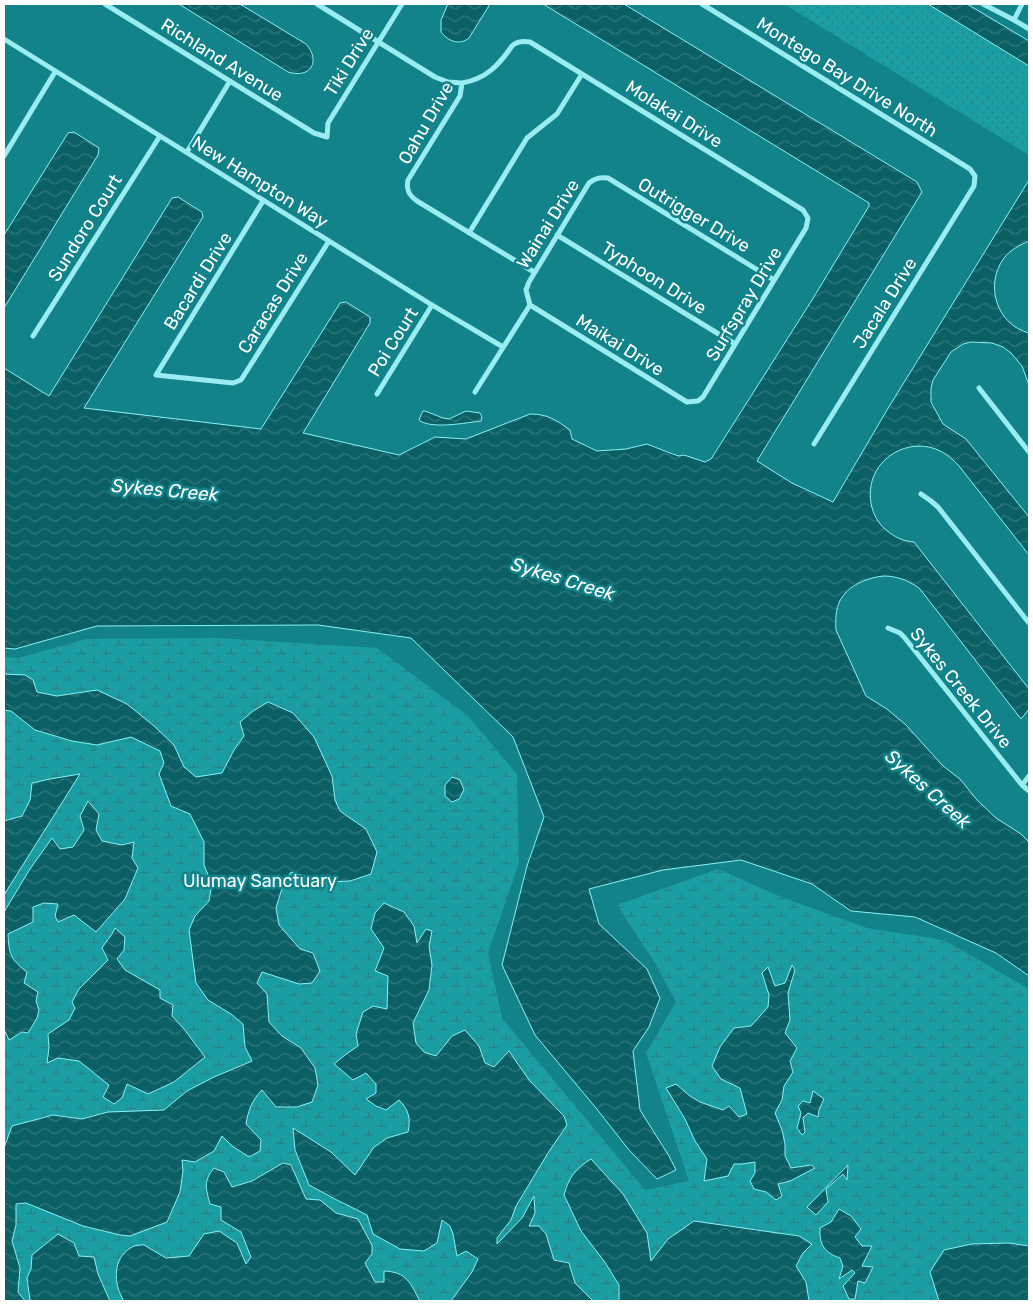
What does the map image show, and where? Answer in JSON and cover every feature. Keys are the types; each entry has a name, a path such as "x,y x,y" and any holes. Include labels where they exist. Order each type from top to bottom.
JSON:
{"street":[{"name":"Richland Avenue","path":"105,4 314,133 327,137"},
{"path":"317,4 435,77 448,82 462,83"},
{"name":"Tiki Drive","path":"327,137 328,123 402,4"},
{"name":"Montego Bay Drive North","path":"702,4 970,169 975,176"},
{"path":"983,4 1029,29"},
{"path":"1014,20 1022,4"},
{"name":"New Hampton Way","path":"4,39 432,305 503,347"},
{"name":"Molakai Drive","path":"520,42 530,42 803,210 808,218"},
{"name":"Oahu Drive","path":"469,233 410,196 407,188 408,180 460,96 462,83 474,81 496,67 512,46 520,42"},
{"path":"4,156 55,72"},
{"path":"534,272 469,233 527,138 557,114 582,74"},
{"path":"187,152 230,81"},
{"name":"Sundoro Court","path":"33,336 160,136"},
{"name":"Jacala Drive","path":"814,444 974,186 975,176"},
{"name":"Wainai Drive","path":"530,305 526,290 534,272 589,183 598,178"},
{"name":"Outrigger Drive","path":"598,178 608,178 774,280"},
{"name":"Bacardi Drive","path":"241,380 233,384 156,375 264,201"},
{"name":"Surfspray Drive","path":"698,401 703,397 806,228 808,218"},
{"name":"Typhoon Drive","path":"558,235 735,344"},
{"name":"Caracas Drive","path":"241,380 329,241"},
{"name":"Poi Court","path":"377,394 432,305"},
{"path":"475,392 530,305"},
{"name":"Maikai Drive","path":"530,305 687,402 698,401"},
{"path":"979,388 1029,452"},
{"path":"921,494 938,507 1029,623"},
{"name":"Sykes Creek Drive","path":"888,628 900,633 904,637 1022,785 1029,791"},
{"path":"1022,785 1029,776"}],"green space":[{"path":"784,4 928,4 1029,66 1029,155"},
{"name":"Ulumay Sanctuary","path":"218,638 377,648 467,715 517,774 519,863 488,953 502,1018 645,1190 689,1181 646,1053 676,1002 655,963 617,905 718,869 781,897 867,928 944,940 1029,989 1029,1301 4,1301 4,657 18,658 87,639"}],"water":[{"path":"179,4 240,4 306,44 313,57 311,67 303,73 288,72"},
{"path":"448,4 490,4 469,38 458,42 450,40 441,32 441,20"},
{"name":"Sykes Creek","path":"543,4 624,4 917,182 922,192 757,461 792,483 833,502 887,410 1029,180 1029,241 1006,255 998,269 995,291 997,303 1009,322 1018,329 1029,333 1029,385 1022,366 1003,347 992,343 971,342 963,344 951,352 933,380 931,402 943,424 966,439 1029,517 1029,555 959,466 946,455 932,448 925,446 908,447 897,451 887,458 881,464 872,480 870,498 875,516 880,523 896,537 914,542 1029,689 1029,709 1021,719 920,589 908,581 884,576 867,580 851,588 846,592 837,607 836,630 866,696 887,709 906,725 943,766 960,779 977,800 996,818 1021,834 1029,842 1029,976 996,953 915,917 851,911 812,884 741,860 663,870 589,889 599,924 647,969 660,998 649,1027 633,1051 640,1110 676,1170 657,1179 629,1150 535,1035 502,965 527,866 544,817 513,737 411,638 318,625 97,626 15,649 4,648 4,368 49,396 172,198 178,197 202,212 203,217 84,408 261,429 340,303 346,302 370,317 370,323 303,433 399,455 435,437 466,439 530,414 536,414 547,416 556,421 570,430 572,439 597,451 626,449 647,444 679,456 684,455 705,462 711,459 812,300 869,206 869,203"},
{"path":"928,4 967,4 1029,41 1029,66"},
{"path":"74,132 99,148 98,155 4,308 4,235 68,133"},
{"path":"423,411 449,419 466,411 480,413 482,417 481,421 433,425 420,421 419,419"},
{"path":"4,674 25,675 33,680 37,692 57,696 97,690 127,704 174,745 184,767 196,777 222,773 244,736 240,722 253,711 268,702 293,713 314,737 332,776 335,800 340,811 366,829 377,852 371,874 350,881 324,882 291,872 284,882 276,908 279,925 300,949 313,953 320,971 312,983 299,984 262,972 257,983 267,994 269,1022 282,1036 301,1048 315,1068 318,1085 312,1102 297,1107 276,1107 262,1090 251,1106 246,1124 261,1140 260,1151 249,1157 232,1146 222,1136 214,1151 195,1162 182,1160 183,1171 180,1192 167,1222 130,1236 83,1226 26,1203 16,1204 16,1225 12,1241 20,1268 18,1292 25,1301 4,1301 4,1148 12,1126 53,1115 82,1119 108,1112 164,1110 187,1091 252,1061 245,1047 243,1024 208,1000 196,983 189,930 195,916 209,901 212,884 204,865 204,842 190,814 171,806 159,774 164,763 160,751 131,737 97,745 72,741 35,730 11,711 4,710"},
{"path":"80,774 4,895 4,821 22,816 30,800 32,783"},
{"path":"452,777 460,780 464,790 459,799 452,802 445,796 445,785"},
{"path":"88,801 99,814 96,830 102,841 122,845 134,842 132,858 138,868 125,899 96,932 74,915 58,922 55,916 58,904 44,903 33,907 33,922 8,934 9,947 14,960 27,972 24,983 38,992 36,1001 39,1010 37,1018 28,1033 22,1032 9,1040 4,1029 4,912 30,869 52,838 60,849 73,847 84,830 80,816"},
{"path":"384,903 404,912 414,926 417,943 426,929 432,931 429,946 432,965 429,990 413,1023 416,1043 424,1052 436,1056 452,1036 465,1030 479,1046 485,1063 494,1067 509,1051 529,1080 564,1116 567,1125 516,1206 511,1220 497,1238 497,1244 522,1218 534,1196 535,1213 529,1226 539,1226 546,1234 554,1260 569,1263 575,1283 593,1301 451,1301 472,1272 478,1259 466,1251 457,1256 450,1226 442,1220 437,1243 424,1251 400,1249 373,1234 367,1215 309,1185 295,1150 293,1128 331,1152 355,1175 374,1147 387,1138 408,1132 408,1115 405,1107 399,1100 386,1110 376,1106 366,1099 376,1093 376,1084 366,1073 353,1080 334,1064 358,1046 356,1034 363,1012 373,1006 387,1009 388,976 375,971 384,948 371,929 375,913"},
{"path":"115,928 125,937 124,950 117,959 125,970 160,990 160,998 173,1005 172,1016 205,1057 174,1082 148,1094 127,1084 122,1098 114,1104 103,1097 109,1085 79,1061 58,1058 47,1063 48,1034 69,1020 75,1008 72,1002 79,989 108,960 102,948"},
{"path":"792,965 795,970 788,993 790,1020 785,1033 797,1048 790,1061 793,1072 784,1086 782,1100 775,1113 782,1130 785,1156 791,1168 811,1165 815,1168 790,1181 778,1184 782,1196 776,1200 766,1192 754,1189 750,1181 755,1173 755,1162 734,1164 728,1176 704,1181 707,1159 666,1088 676,1084 700,1102 723,1110 729,1106 739,1117 747,1114 740,1088 721,1079 712,1066 720,1047 734,1028 751,1026 768,1007 769,995 762,973 768,967 775,986 785,983"},
{"path":"813,1091 824,1099 818,1117 808,1113 803,1118 805,1132 802,1135 797,1128 801,1113 798,1106 803,1101 810,1103"},
{"path":"591,1159 623,1194 647,1233 651,1261 668,1239 694,1221 799,1236 812,1244 803,1253 796,1266 806,1282 809,1301 619,1301 619,1285 604,1261 581,1231 564,1195 573,1174"},
{"path":"283,1163 291,1165 306,1199 320,1200 336,1213 358,1219 372,1245 372,1254 365,1263 375,1282 384,1282 384,1271 403,1276 420,1301 124,1301 118,1287 116,1272 125,1252 135,1246 144,1245 166,1258 189,1256 204,1234 219,1231 237,1243 246,1264 251,1257 241,1232 221,1220 221,1207 210,1204 207,1189 208,1177 214,1168 224,1172 232,1187 252,1181"},
{"path":"848,1165 847,1180 843,1174 826,1189 828,1202 816,1215 807,1207"},
{"path":"839,1209 851,1216 861,1229 855,1237 862,1246 872,1246 862,1266 873,1267 865,1283 858,1281 855,1299 849,1299 843,1286 855,1273 852,1270 839,1279 843,1266 840,1258 830,1254 824,1248 821,1239 820,1228 831,1222"},
{"path":"58,1234 74,1243 79,1256 94,1257 98,1274 110,1301 30,1300 27,1278 31,1269 32,1255"},
{"path":"1009,1243 1029,1246 1029,1301 939,1301 930,1272 944,1250 972,1244"}]}
